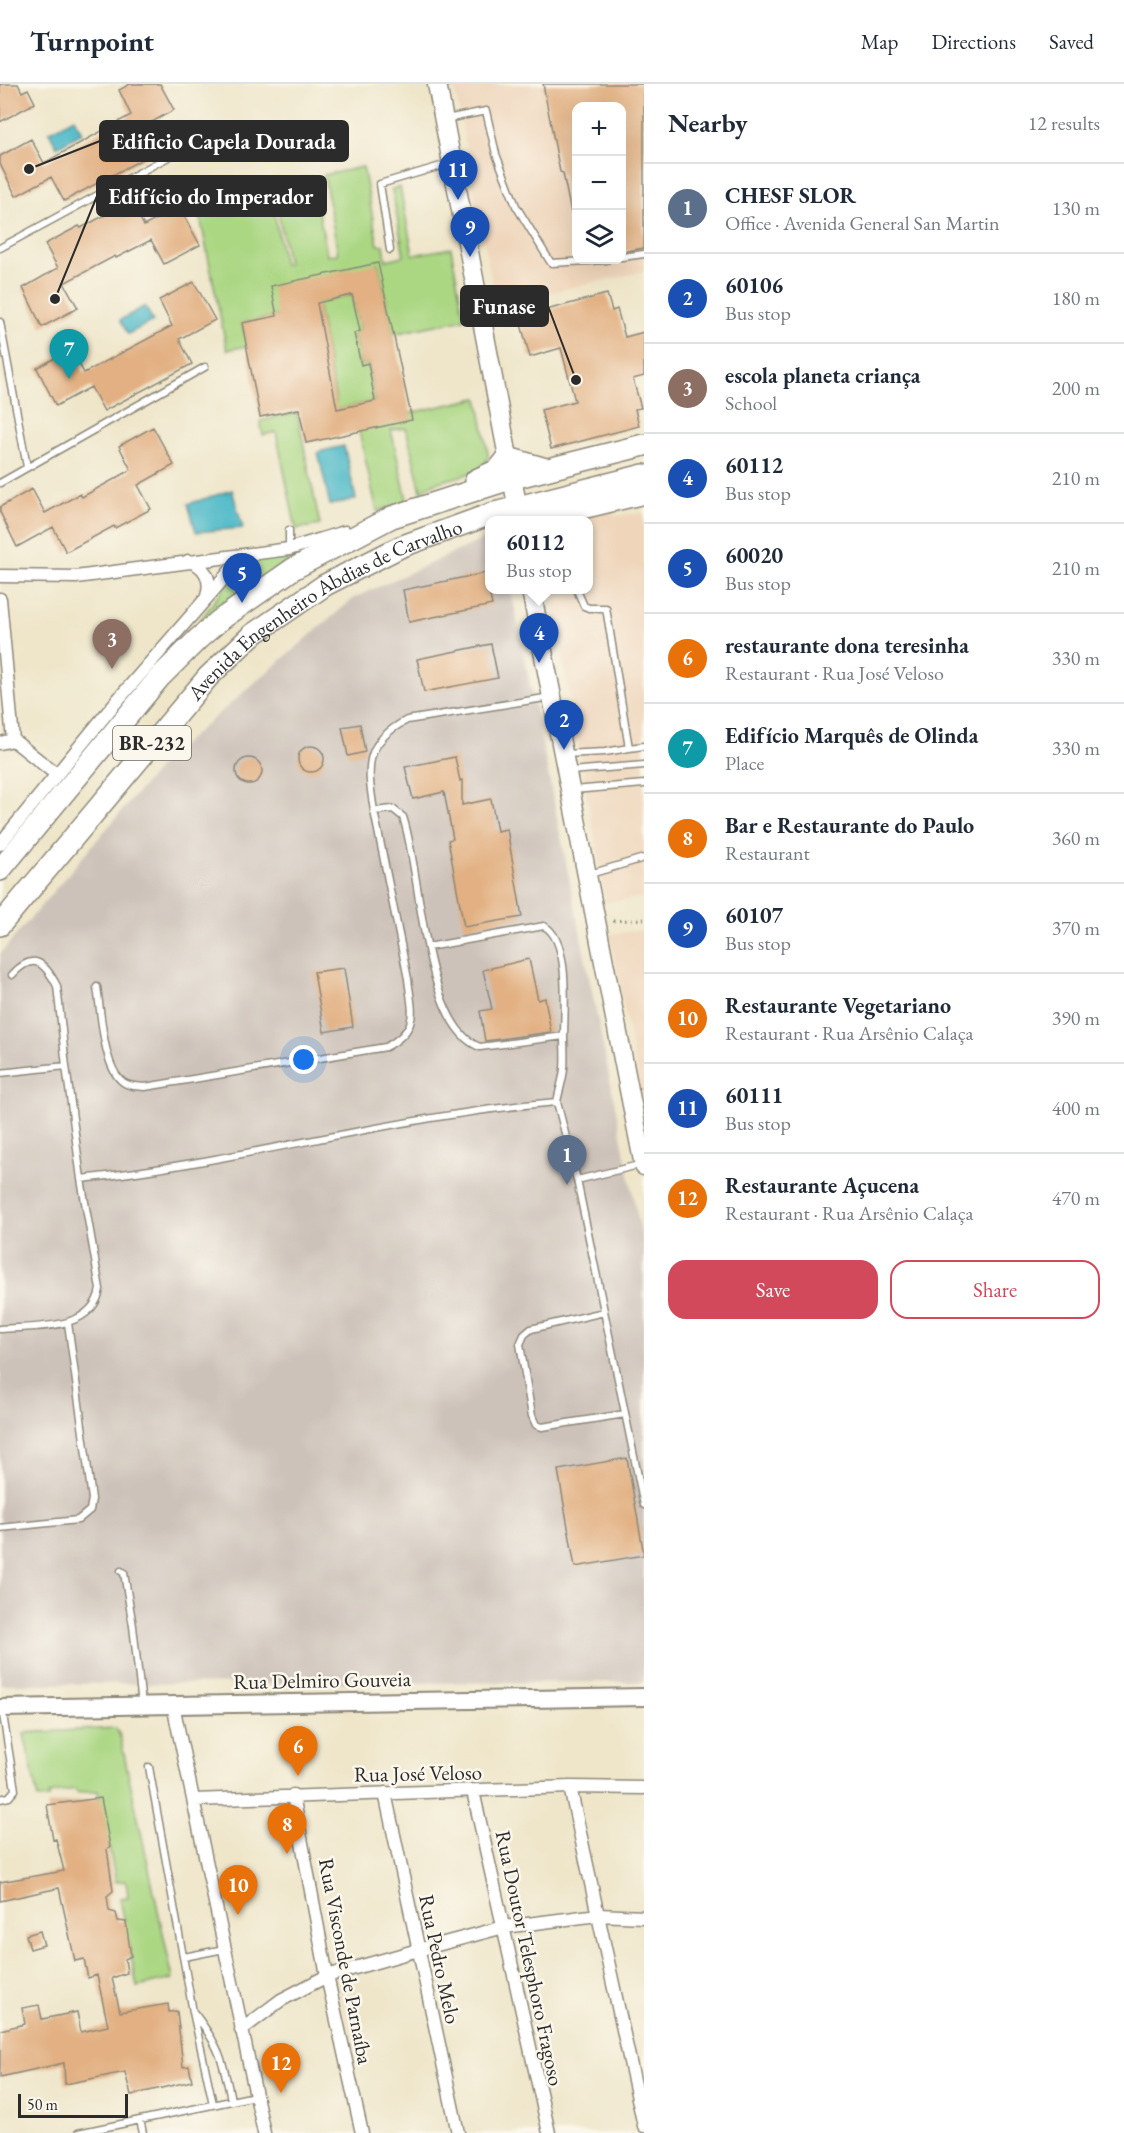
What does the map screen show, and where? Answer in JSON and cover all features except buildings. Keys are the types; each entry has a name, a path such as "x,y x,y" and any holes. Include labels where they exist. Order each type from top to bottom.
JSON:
{"highway":[{"name":"Avenida Engenheiro Abdias de Carvalho","path":"0,870 159,678 198,639 220,621 293,569 392,516 478,484 513,478 644,444"},
{"path":"478,484 498,470 508,458 548,469"},
{"name":"Avenida Engenheiro Abdias de Carvalho","path":"529,516 563,495 644,475"},
{"path":"540,516 578,513 644,493"},
{"path":"325,585 361,542 388,523 413,510"},
{"name":"Avenida Engenheiro Abdias de Carvalho","path":"0,925 208,677 252,635 325,585 400,547 482,521"},
{"path":"293,542 320,555 327,565 325,585"}],"main road":[{"path":"437,84 508,458 527,516"},
{"path":"532,594 644,1165"}],"street":[{"path":"0,576 76,577 244,555 392,516"},
{"path":"0,844 56,774 244,555"},
{"path":"188,561 198,564 207,576 209,587 207,597"},
{"path":"0,599 6,741 56,774"},
{"name":"Rua Delmiro Gouveia","path":"1,1708 644,1697"},
{"path":"173,1705 261,2132"},
{"path":"570,1787 644,2126"},
{"name":"Rua José Veloso","path":"194,1800 570,1787 644,1788"},
{"name":"Rua Doutor Telesphoro Fragoso","path":"473,1791 549,2133"},
{"name":"Rua Pedro Melo","path":"385,1793 458,2133"},
{"name":"Rua Visconde de Parnaíba","path":"293,1795 327,1976 362,2133"},
{"path":"241,2030 281,2000 327,1976 418,1950 504,1927 598,1915 644,1917"}],"lane":[{"path":"443,119 486,111 496,154 516,206 551,263 572,262"},
{"path":"0,248 168,157"},
{"path":"390,250 380,184 452,163"},
{"path":"626,256 644,254"},
{"path":"0,322 27,467"},
{"path":"0,483 205,367"},
{"path":"579,594 584,606 606,608 629,748"},
{"path":"97,987 111,1068 122,1082 132,1086 146,1087 386,1047 398,1040 408,1031 412,1013 408,979 369,778 370,761 376,745 390,729 407,720 552,697"},
{"path":"565,763 605,752 644,746"},
{"path":"565,763 644,765"},
{"path":"570,790 644,784"},
{"path":"374,811 393,809 403,817 434,974 448,1014 473,1045 487,1048 564,1036"},
{"path":"587,875 644,858"},
{"path":"428,947 544,926 549,928 557,941 565,989 564,1069 557,1102 578,1180 644,1505"},
{"path":"0,1329 68,1323 84,1316 98,1298 100,1289 81,1179 57,986 51,974 41,964 31,961 22,964 12,975"},
{"path":"0,1073 66,1066"},
{"path":"81,1179 251,1154 393,1123 557,1102"},
{"path":"578,1180 644,1165"},
{"path":"604,1312 531,1329 524,1335 520,1344 532,1416 536,1425 542,1427 625,1413"},
{"path":"0,1528 78,1520 90,1510 92,1499 68,1323"},
{"path":"121,1571 124,1574 133,1626 142,1706"},
{"path":"0,1799 9,1797 15,1790 1,1708"},
{"path":"150,1767 193,2012 213,2104"},
{"path":"184,1957 224,1949"},
{"path":"193,2012 218,2048 224,2062 231,2100"},
{"path":"78,2133 255,2096"},
{"path":"140,2120 142,2133"}],"path":[{"path":"596,922 644,919"}],"shaded area":[{"path":"454,84 644,84 644,271 496,305"},
{"path":"612,509 614,516 644,513 644,897 606,902 552,594 593,594 593,516 579,516"},
{"path":"485,538 485,594 512,594 644,1249 644,1682 0,1684 0,954 167,758 354,598"},
{"path":"644,930 644,1110 609,934"}],"green space":[{"path":"363,167 378,245 384,245 386,260 404,256 392,189 400,187 413,255 451,248 464,319 393,334 378,263 277,311 352,295 360,331 354,333 361,365 368,363 375,401 334,410 336,401 318,308 242,323 247,346 227,350 194,187 213,185 214,190 268,181 284,264 288,263 273,185 312,177 327,255 338,254 324,175"},
{"path":"478,398 488,454 483,466 469,474 436,483 421,491 406,428 391,430 407,500 396,506 377,511 359,431 410,413"},
{"path":"297,413 320,525 296,529 276,432 263,435 260,421"},
{"path":"299,553 216,614 173,658 244,560"},
{"path":"116,1728 120,1736 173,1979 137,1987 120,1898 128,1897 126,1881 116,1882 98,1791 77,1793 75,1789 49,1794 49,1798 38,1799 24,1733"}],"water":[{"path":"74,118 82,133 57,147 49,132"},
{"path":"145,306 153,321 128,334 120,320"},
{"path":"344,446 356,499 330,505 318,452"},
{"path":"232,490 243,528 196,532 188,504"}],"place":[{"name":"Edificio Capela Dourada","path":"29,169"},
{"name":"60111","path":"458,200"},
{"name":"60107","path":"470,257"},
{"name":"Edifício do Imperador","path":"55,299"},
{"name":"Edifício Marquês de Olinda","path":"69,379"},
{"name":"Funase","path":"576,380"},
{"name":"60020","path":"242,603"},
{"name":"60112","path":"539,663"},
{"name":"escola planeta criança","path":"112,669"},
{"name":"60106","path":"564,750"},
{"name":"CHESF SLOR","path":"567,1185"},
{"name":"restaurante dona teresinha","path":"298,1776"},
{"name":"Bar e Restaurante do Paulo","path":"287,1854"},
{"name":"Restaurante Vegetariano","path":"238,1915"},
{"name":"Restaurante Açucena","path":"281,2093"}]}
